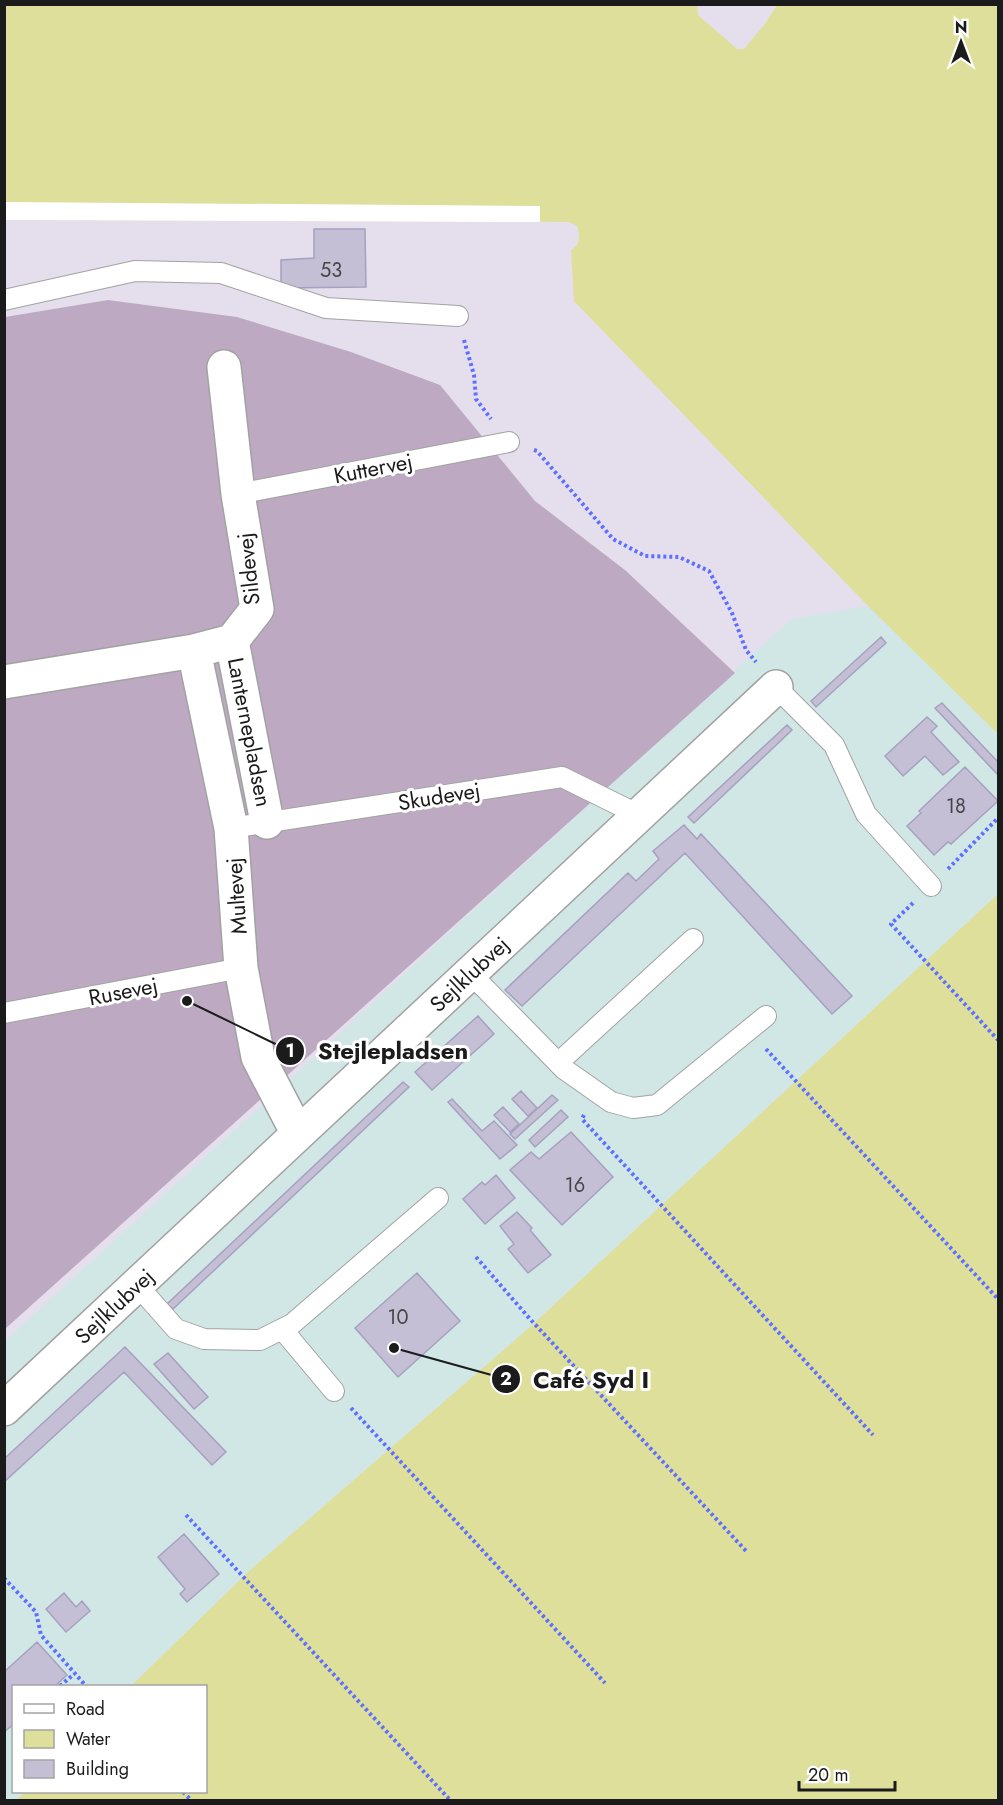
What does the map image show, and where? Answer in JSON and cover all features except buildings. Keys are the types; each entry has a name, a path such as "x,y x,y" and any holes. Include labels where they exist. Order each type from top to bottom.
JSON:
{"street":[{"name":"Sildevej","path":"224,367 237,494 257,609 232,641"},
{"path":"4,682 194,651 232,641"},
{"name":"Lanternepladsen","path":"232,641 267,822"},
{"name":"Multevej","path":"194,651 231,828 241,968 258,1057 298,1134"},
{"name":"Sejlklubvej","path":"4,1409 776,687"}],"lane":[{"path":"4,300 135,271 221,273 326,308 458,316"},
{"name":"Kuttervej","path":"237,494 509,442"},
{"path":"776,687 834,745 866,814 931,886"},
{"name":"Skudevej","path":"231,828 562,777 639,815"},
{"path":"558,1063 693,939"},
{"name":"Rusevej","path":"4,1013 241,968"},
{"path":"470,973 558,1063 611,1102 633,1108 657,1105 766,1016"},
{"path":"137,1284 176,1329 204,1339 260,1340 292,1324 438,1198"},
{"path":"282,1329 334,1391"}],"path":[{"path":"458,316 474,375 476,399 509,442 537,451 613,539 645,556 679,557 709,571 732,613 746,650 776,687"},
{"path":"925,961 999,1040"},
{"path":"749,1030 999,1299"},
{"path":"596,1091 582,1119 873,1435"},
{"path":"476,1257 530,1319 747,1552"},
{"path":"334,1391 605,1683"},
{"path":"186,1515 450,1800"},
{"path":"4,1578 36,1612 41,1635 85,1685"},
{"path":"61,1685 74,1674"}],"shaded area":[{"path":"108,300 237,317 351,352 440,385 535,501 625,570 735,673 5,1329 5,317"},
{"path":"868,606 998,734 998,894 531,1326 248,1572 132,1685 12,1685 12,1793 24,1793 16,1800 5,1800 5,1341 791,619"}],"water":[{"path":"5,5 697,5 698,15 737,49 744,49 765,24 777,5 998,5 998,734 868,606 574,301 571,250 579,240 577,226 569,222 5,220"},
{"path":"998,894 998,1800 16,1800 24,1793 207,1793 207,1685 132,1685 248,1572 531,1326"}],"pier":[{"path":"5,202 540,206 540,222 5,220"}],"place":[{"name":"Stejlepladsen","path":"187,1001"},
{"name":"Café Syd I","path":"394,1348"}]}
